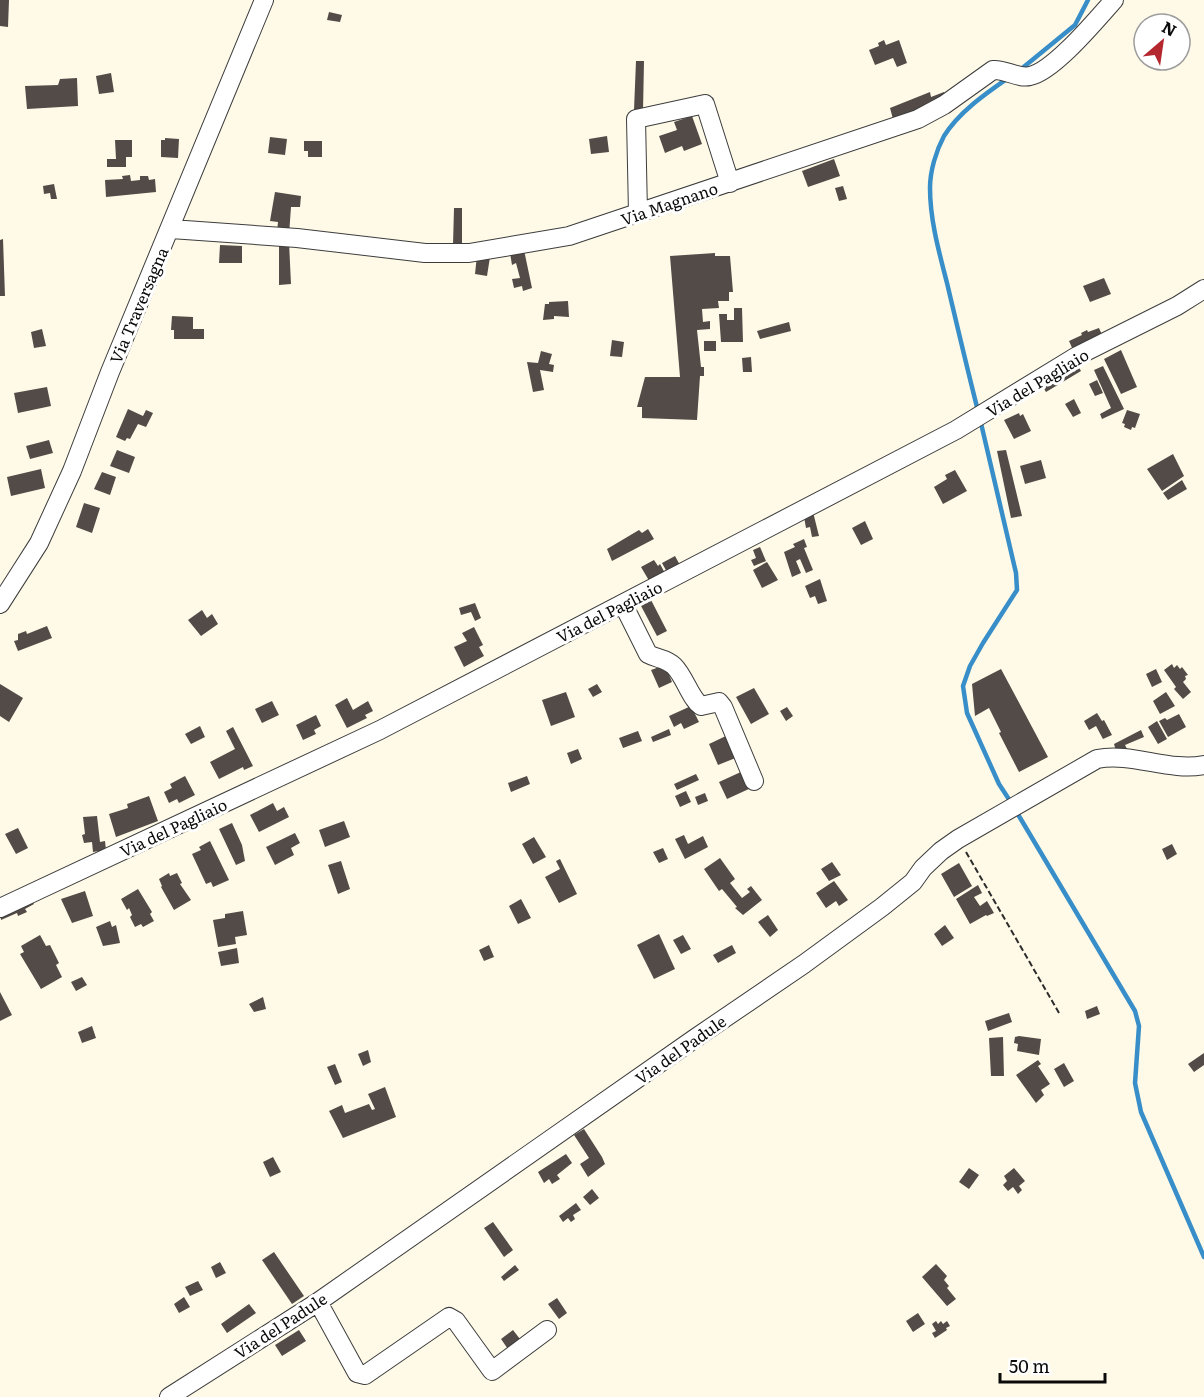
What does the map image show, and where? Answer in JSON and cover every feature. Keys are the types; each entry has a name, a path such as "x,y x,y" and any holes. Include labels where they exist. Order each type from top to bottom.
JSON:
{"street":[{"name":"Via Traversagna","path":"0,604 39,543 67,482 264,0"},
{"name":"Via Magnano","path":"171,229 297,238 425,253 469,253 569,236 918,119 945,105 993,70 1031,76 1044,70 1085,32 1114,0"},
{"path":"638,213 636,119 705,104 730,183"},
{"name":"Via del Pagliaio","path":"0,908 380,729 979,417 1077,356 1177,306 1204,289"},
{"path":"624,603 648,654 672,664 681,675 696,703 701,706 719,702 723,707 754,781"},
{"name":"Via del Padule","path":"169,1397 318,1302 804,964 890,901 913,882 940,851 958,839 1097,759 1113,756 1182,765 1204,765"},
{"path":"318,1302 357,1373 365,1375 449,1317 456,1321 492,1371 547,1330"}],"path":[{"path":"958,839 1059,1013"}],"building":[{"path":"0,0 9,0 8,27 0,26"},
{"path":"329,12 342,15 340,22 327,20"},
{"path":"884,40 886,45 899,40 907,63 897,67 893,58 875,65 869,50 879,46 878,43"},
{"path":"636,61 644,61 643,111 634,110"},
{"path":"111,73 114,92 99,94 96,76"},
{"path":"77,78 78,106 27,109 25,86 58,85 60,79"},
{"path":"930,92 931,97 944,92 946,99 893,119 890,108"},
{"path":"692,116 702,144 684,151 682,146 665,153 659,136 677,130 674,122"},
{"path":"607,136 609,152 591,154 589,139"},
{"path":"270,137 287,139 285,155 268,153"},
{"path":"179,139 178,158 161,157 161,140"},
{"path":"115,140 132,140 132,157 126,157 126,167 107,167 107,159 116,159"},
{"path":"304,141 322,141 322,157 308,157 308,151 304,151"},
{"path":"834,159 840,176 808,187 802,171"},
{"path":"130,175 131,181 140,180 140,176 148,176 149,180 155,179 156,192 106,197 105,180 123,179 122,176"},
{"path":"54,184 57,199 51,199 50,193 44,194 43,186"},
{"path":"843,186 847,199 839,201 835,188"},
{"path":"275,192 301,196 300,207 291,207 289,235 277,232 278,222 270,221"},
{"path":"454,208 462,208 462,246 453,245"},
{"path":"3,239 5,296 0,296 0,240"},
{"path":"279,242 289,242 291,284 279,285"},
{"path":"220,245 242,246 242,263 219,263"},
{"path":"524,250 532,288 523,291 522,286 514,288 512,279 520,278 516,263 512,265 510,253"},
{"path":"715,253 715,256 730,256 733,292 729,292 729,301 718,301 719,308 702,309 703,322 710,321 710,329 697,330 704,376 700,376 697,420 642,418 642,407 637,407 645,377 680,377 670,256"},
{"path":"477,255 490,257 487,276 475,274"},
{"path":"1104,278 1111,294 1090,302 1083,286"},
{"path":"568,301 569,317 554,316 554,319 543,320 545,304"},
{"path":"734,308 742,308 743,342 721,342 719,314 727,314 727,320 734,320"},
{"path":"172,316 193,317 193,329 204,329 204,339 174,339 174,330 171,330"},
{"path":"789,322 791,331 760,339 757,331"},
{"path":"1099,328 1103,337 1073,350 1069,341 1087,330 1088,332"},
{"path":"42,329 46,346 34,348 31,332"},
{"path":"612,340 624,342 622,357 610,356"},
{"path":"704,341 716,341 716,351 704,351"},
{"path":"1121,350 1137,387 1121,394 1104,359"},
{"path":"541,351 552,354 549,364 554,365 553,372 540,370 544,390 533,392 527,362 538,363"},
{"path":"751,357 752,372 743,372 742,358"},
{"path":"1074,359 1081,371 1046,392 1040,382"},
{"path":"1103,366 1124,409 1102,419 1100,414 1111,408 1094,370"},
{"path":"1097,380 1103,393 1095,396 1089,384"},
{"path":"47,387 51,406 18,413 14,393"},
{"path":"1074,399 1081,413 1073,417 1065,404"},
{"path":"128,409 143,416 146,410 153,413 146,427 138,424 130,439 127,438 125,441 116,437"},
{"path":"1127,410 1140,414 1135,428 1132,427 1131,430 1124,427 1125,424 1122,423"},
{"path":"1019,413 1020,416 1023,414 1031,431 1014,439 1004,420"},
{"path":"49,440 53,453 30,459 26,446"},
{"path":"117,450 135,457 129,473 110,466"},
{"path":"1006,450 1022,516 1011,518 997,451"},
{"path":"1173,454 1184,476 1162,491 1147,469"},
{"path":"1041,460 1046,478 1025,484 1020,466"},
{"path":"41,469 45,488 11,496 7,477"},
{"path":"955,470 967,491 943,504 934,487 947,479 945,475"},
{"path":"102,472 116,477 110,495 94,489"},
{"path":"1182,480 1187,489 1168,500 1163,493"},
{"path":"84,503 100,508 92,533 76,527"},
{"path":"813,512 819,536 812,537 810,527 806,528 804,517"},
{"path":"865,521 873,539 861,545 852,528"},
{"path":"648,529 654,539 612,561 607,549 639,530 642,533"},
{"path":"804,539 807,547 804,548 813,570 806,573 800,559 796,561 801,573 792,577 784,552 795,547 793,544"},
{"path":"760,547 766,561 754,566 751,560 756,558 753,550"},
{"path":"675,556 681,567 668,574 662,563"},
{"path":"654,560 658,566 660,564 666,575 651,584 641,567"},
{"path":"767,562 778,580 762,588 753,570"},
{"path":"820,579 827,601 818,604 815,596 810,598 805,586"},
{"path":"650,598 667,631 657,636 640,604"},
{"path":"475,603 481,618 475,621 471,612 461,615 459,608"},
{"path":"202,610 207,618 212,614 218,624 201,636 188,620"},
{"path":"47,626 52,638 18,651 14,641 18,640 18,634 26,631 27,634"},
{"path":"474,627 483,645 479,647 484,656 464,667 454,647 467,641 462,633"},
{"path":"1172,664 1174,668 1177,665 1180,669 1182,667 1188,675 1185,676 1186,679 1183,682 1191,692 1183,699 1174,689 1176,687 1164,670"},
{"path":"665,665 672,682 659,688 651,670"},
{"path":"1001,669 1048,757 1019,772 989,708 975,716 972,684"},
{"path":"1156,669 1162,682 1152,687 1146,674"},
{"path":"0,684 23,698 9,722 0,716"},
{"path":"597,684 602,692 593,697 588,689"},
{"path":"754,688 769,714 751,724 736,697"},
{"path":"566,692 575,717 551,726 542,700"},
{"path":"1166,692 1175,706 1160,714 1153,701"},
{"path":"347,698 353,710 368,701 373,711 365,715 367,718 347,728 335,705"},
{"path":"272,701 279,715 262,723 255,709"},
{"path":"691,706 699,722 684,729 681,723 674,727 669,716"},
{"path":"787,707 793,716 786,721 780,711"},
{"path":"1097,713 1102,721 1104,720 1112,735 1103,739 1096,726 1089,730 1084,721"},
{"path":"1179,714 1186,727 1168,737 1159,721"},
{"path":"316,715 321,726 314,730 316,734 303,740 296,725"},
{"path":"1157,721 1167,739 1158,744 1148,727"},
{"path":"200,726 205,737 191,744 185,734"},
{"path":"233,727 253,766 244,770 243,767 219,779 210,762 235,749 226,731"},
{"path":"669,729 671,735 653,742 651,737"},
{"path":"1141,730 1144,737 1125,745 1127,749 1116,751 1114,744"},
{"path":"638,731 642,741 623,748 619,738"},
{"path":"728,735 738,757 718,765 709,744"},
{"path":"578,749 582,759 571,764 567,753"},
{"path":"743,771 751,788 727,799 719,782"},
{"path":"696,774 699,780 677,790 674,784"},
{"path":"185,776 195,795 179,803 177,799 169,803 164,792 172,788 170,784"},
{"path":"527,776 530,784 511,792 508,783"},
{"path":"686,791 691,802 680,807 675,796"},
{"path":"705,793 708,801 698,805 695,797"},
{"path":"149,796 158,821 116,837 109,814 128,808 127,804"},
{"path":"273,803 277,811 284,807 289,817 259,832 250,815"},
{"path":"97,816 100,842 105,841 106,850 93,852 92,842 84,843 83,817"},
{"path":"344,821 350,837 325,847 319,830"},
{"path":"232,823 242,845 245,861 236,865 219,829"},
{"path":"18,828 28,848 16,854 5,834"},
{"path":"295,833 300,843 291,848 294,855 275,865 266,847"},
{"path":"684,835 688,844 703,836 708,847 685,859 675,839"},
{"path":"534,837 546,857 533,864 522,844"},
{"path":"210,841 229,880 213,887 211,882 206,884 192,854 201,850 199,847"},
{"path":"1172,844 1177,854 1167,860 1162,849"},
{"path":"663,848 668,859 659,863 653,852"},
{"path":"720,858 735,879 730,883 742,898 750,892 747,889 751,886 762,900 743,915 735,908 737,907 722,889 719,891 704,869"},
{"path":"560,859 577,894 559,903 545,877 560,869 556,861"},
{"path":"341,861 350,889 338,894 328,865"},
{"path":"832,862 841,875 829,881 821,869"},
{"path":"959,863 972,886 954,897 941,874"},
{"path":"169,873 170,876 177,873 182,883 180,884 191,900 174,910 159,879"},
{"path":"834,881 848,900 839,906 836,901 826,908 816,893"},
{"path":"978,885 982,893 974,897 980,906 987,901 994,913 970,924 956,899"},
{"path":"138,889 152,912 150,914 154,921 143,927 141,924 135,927 129,908 127,910 121,899"},
{"path":"85,891 93,916 72,923 61,899"},
{"path":"30,897 34,904 25,909 27,912 18,916 17,913 1,920 0,912"},
{"path":"521,899 531,918 518,924 509,906"},
{"path":"243,911 247,935 235,937 236,944 218,947 213,920 225,918 225,914"},
{"path":"768,915 778,930 770,937 758,922"},
{"path":"110,921 112,927 116,925 120,943 103,946 96,927"},
{"path":"945,925 954,938 942,946 934,934"},
{"path":"659,934 675,969 654,979 637,945"},
{"path":"40,935 46,946 50,945 59,963 56,965 62,977 41,989 20,954 24,952 21,946"},
{"path":"683,935 691,949 681,954 673,940"},
{"path":"489,945 494,957 484,961 479,950"},
{"path":"732,945 736,953 718,963 713,955"},
{"path":"237,948 239,963 221,966 218,952"},
{"path":"82,977 87,985 76,991 71,982"},
{"path":"0,992 12,1015 0,1021"},
{"path":"263,997 266,1009 254,1012 249,1004"},
{"path":"1097,1006 1100,1014 1087,1019 1085,1011"},
{"path":"1009,1013 1012,1022 988,1031 985,1021"},
{"path":"92,1026 96,1038 82,1043 78,1032"},
{"path":"1003,1037 1004,1076 991,1076 989,1038"},
{"path":"1015,1037 1041,1039 1039,1055 1017,1051 1018,1044 1014,1043"},
{"path":"368,1050 371,1062 363,1066 358,1054"},
{"path":"1204,1053 1204,1065 1194,1072 1188,1064"},
{"path":"1038,1060 1041,1064 1038,1066 1050,1084 1041,1090 1044,1095 1036,1103 1016,1075"},
{"path":"1064,1063 1074,1081 1064,1087 1054,1069"},
{"path":"335,1064 342,1082 335,1085 327,1067"},
{"path":"385,1087 396,1117 343,1138 329,1111 342,1105 345,1113 369,1104 372,1110 375,1109 368,1094"},
{"path":"584,1129 605,1164 588,1177 580,1164 589,1158 574,1135"},
{"path":"566,1154 572,1163 557,1175 560,1179 552,1184 549,1179 544,1183 538,1172"},
{"path":"273,1157 281,1172 270,1177 263,1162"},
{"path":"969,1168 979,1175 969,1189 959,1182"},
{"path":"1014,1168 1025,1181 1019,1186 1022,1190 1018,1194 1013,1187 1008,1191 1003,1185 1007,1181 1004,1176"},
{"path":"592,1189 599,1198 590,1205 583,1197"},
{"path":"576,1203 581,1210 573,1215 575,1219 571,1222 568,1218 563,1222 559,1216"},
{"path":"493,1222 513,1250 504,1257 484,1228"},
{"path":"274,1252 304,1296 292,1304 262,1260"},
{"path":"220,1262 226,1273 216,1278 211,1267"},
{"path":"936,1264 947,1276 944,1280 949,1286 947,1288 956,1299 947,1306 922,1277"},
{"path":"515,1265 519,1270 504,1281 501,1277"},
{"path":"198,1281 203,1290 190,1296 185,1287"},
{"path":"184,1297 190,1307 179,1313 174,1304"},
{"path":"557,1298 567,1313 559,1319 548,1304"},
{"path":"249,1304 256,1313 227,1333 221,1324"},
{"path":"918,1313 925,1324 913,1332 906,1321"},
{"path":"936,1321 938,1324 941,1321 943,1324 947,1321 950,1326 935,1338 932,1333 936,1331 932,1324"},
{"path":"299,1330 306,1341 282,1356 275,1345"},
{"path":"513,1330 523,1343 510,1352 501,1339"}],"waterway":[{"path":"1020,70 1075,25 1088,0"},
{"path":"978,411 936,236 930,200 930,181 936,155 950,127 973,104 1008,78"},
{"path":"980,419 1016,573 1017,590 970,666 963,686 967,713 999,784 1012,804"},
{"path":"1016,811 1135,1011 1139,1026 1135,1083 1141,1112 1204,1257"}]}
